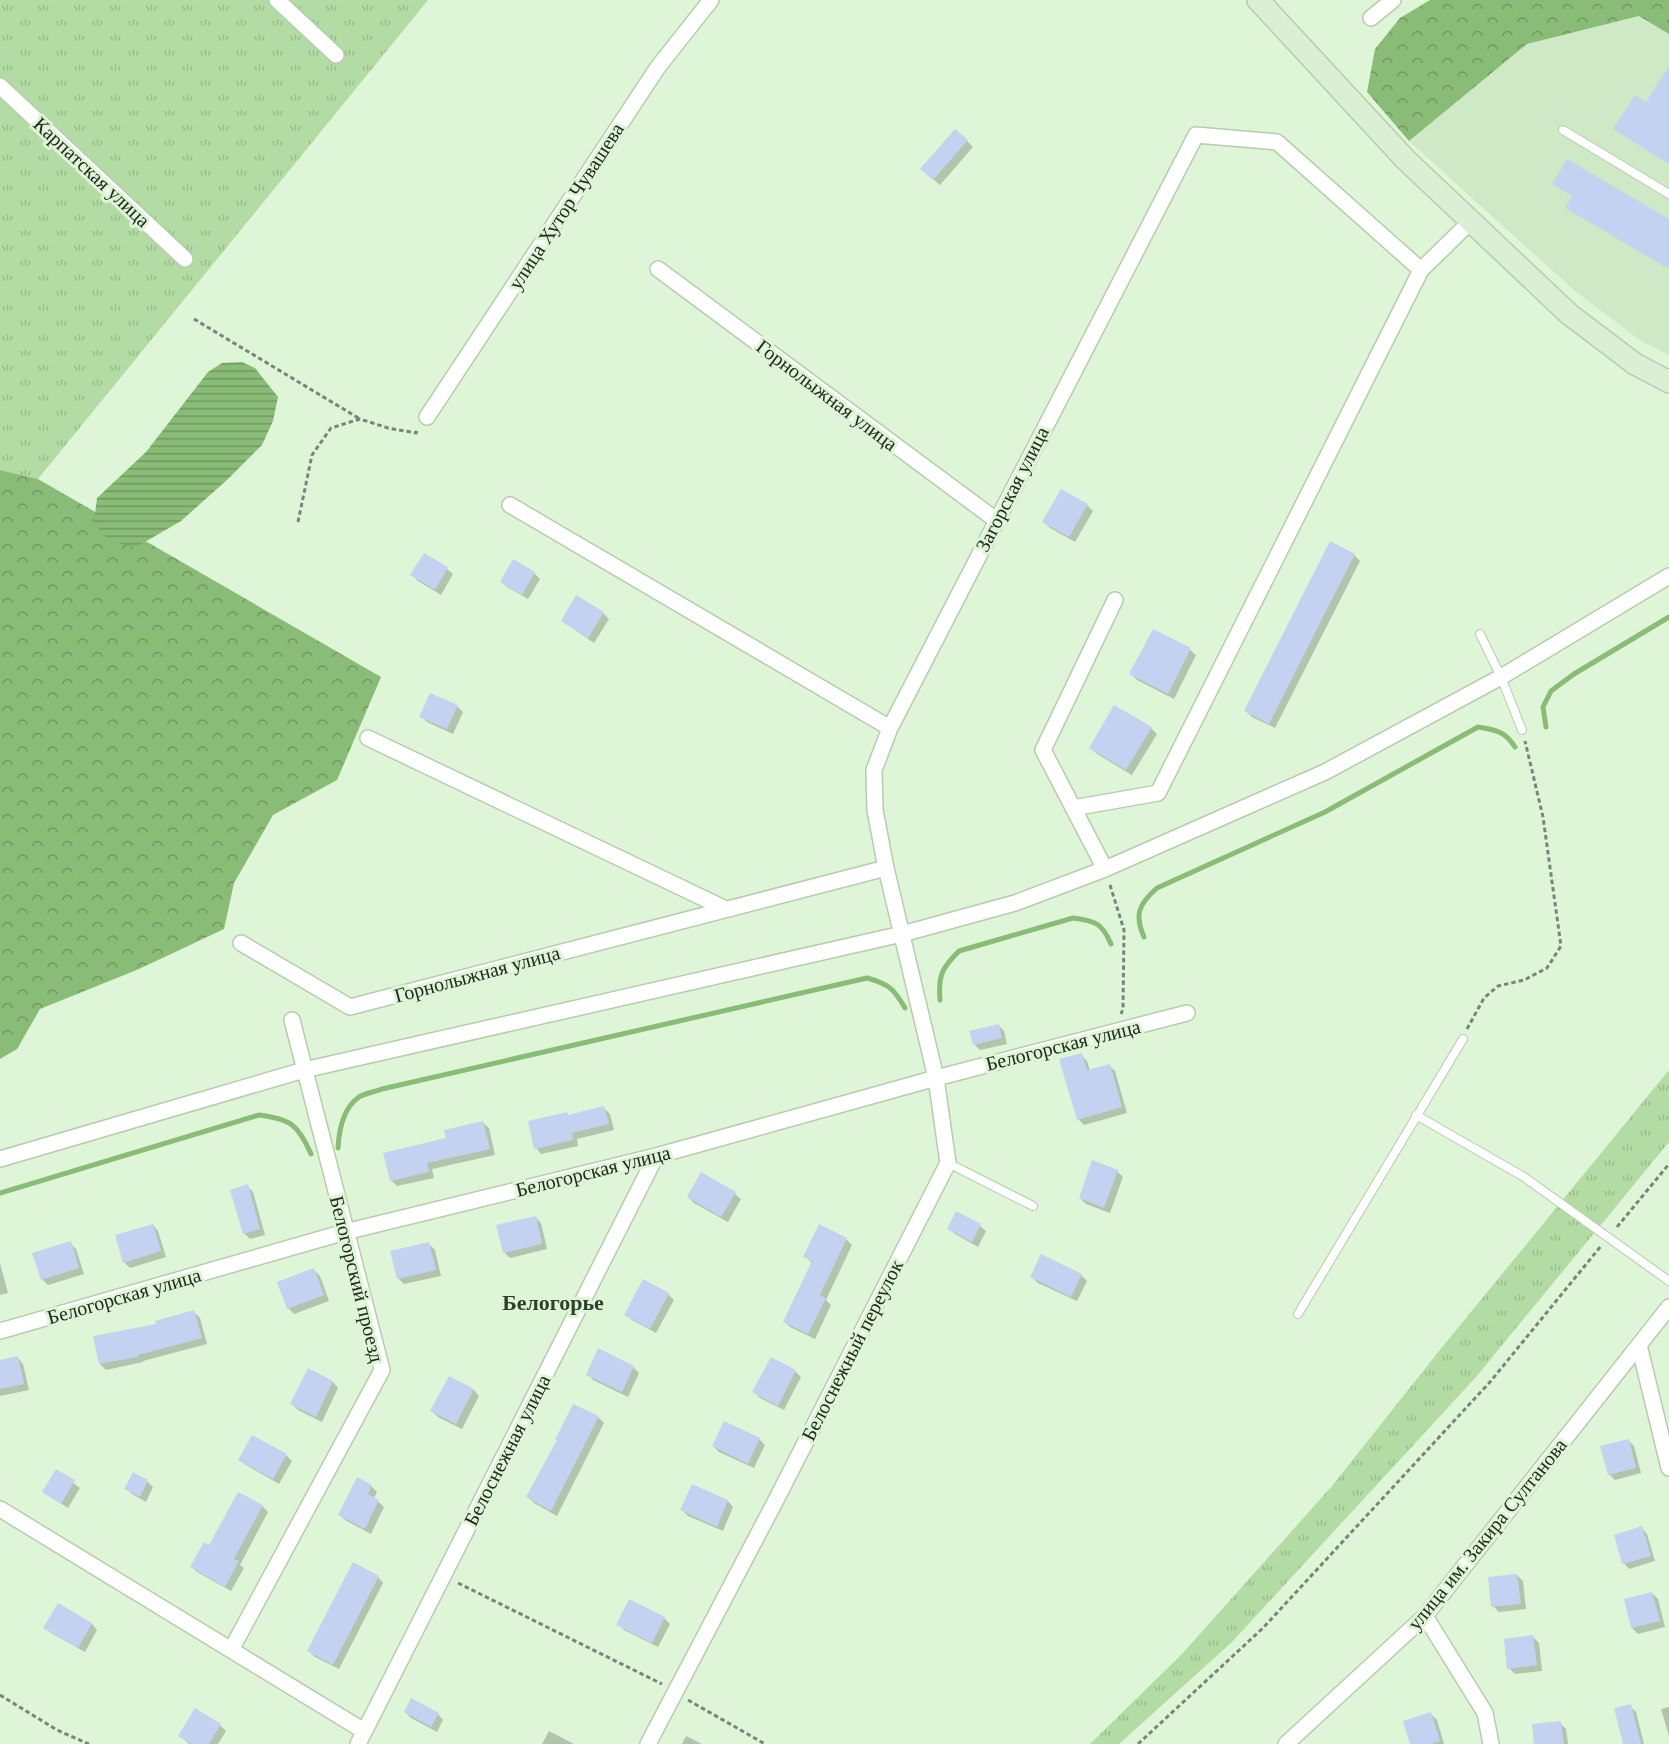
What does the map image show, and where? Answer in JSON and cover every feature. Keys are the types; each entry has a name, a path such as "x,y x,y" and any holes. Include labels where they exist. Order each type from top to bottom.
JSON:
{"street":[{"path":"278,0 336,55"},
{"name":"улица Хутор Чувашева","path":"427,417 657,67 711,0"},
{"path":"1258,0 1406,160 1569,314 1635,364 1669,382"},
{"path":"1371,18 1393,0"},
{"name":"Карпатская улица","path":"0,86 185,259"},
{"name":"Загорская улица","path":"902,934 874,810 874,770 890,728 1196,135 1277,142 1421,270"},
{"path":"1073,808 1158,793 1421,270 1471,221"},
{"name":"Горнолыжная улица","path":"658,268 996,520"},
{"path":"510,505 890,728"},
{"path":"0,1159 304,1070 902,934 1015,903 1105,869 1325,772 1501,677 1669,576"},
{"path":"1105,869 1043,750 1115,600"},
{"path":"368,738 726,909"},
{"name":"Горнолыжная улица","path":"241,943 350,1007 886,868"},
{"path":"902,934 936,1078 948,1163"},
{"name":"Белогорская улица","path":"0,1331 345,1232 656,1156 936,1078 1187,1013"},
{"name":"Белогорский проезд","path":"231,1650 382,1371 292,1020"},
{"name":"Белоснежная улица","path":"361,1738 656,1156"},
{"name":"Белоснежный переулок","path":"648,1744 948,1163"},
{"name":"улица им. Закира Султанова","path":"1286,1744 1425,1616 1669,1306"},
{"path":"1639,1345 1669,1468"},
{"path":"0,1509 231,1650 361,1738"},
{"path":"1425,1616 1485,1713 1491,1744"}],"lane":[{"path":"1563,130 1669,194"},
{"path":"1480,634 1501,677 1522,730"},
{"path":"1298,1314 1462,1039"},
{"path":"1416,1115 1524,1177 1669,1281"},
{"path":"948,1163 1033,1206"}],"path":[{"path":"194,319 360,419 388,428 416,433 427,417"},
{"path":"298,522 312,455 331,428 360,419"},
{"path":"1462,1039 1484,998 1498,986 1524,980 1547,968 1562,946 1543,817 1522,730"},
{"path":"1105,869 1124,930 1123,1008 1114,1032"},
{"path":"1138,1744 1271,1619 1490,1382 1669,1164"},
{"path":"444,1575 676,1692 765,1744"},
{"path":"0,1695 57,1730 89,1744"}],"shaded area":[{"path":"1640,16 1669,34 1669,355 1641,341 1575,291 1409,141 1527,44"}],"green space":[{"path":"0,0 428,0 38,479 0,470"},
{"path":"1430,0 1669,0 1669,34 1639,16 1527,44 1409,141 1367,92 1375,49 1400,18"},
{"path":"0,470 38,479 381,677 337,780 273,815 234,883 224,929 139,969 40,1009 17,1049 0,1059"},
{"path":"1669,1070 1669,1142 1476,1377 1232,1642 1119,1744 1090,1744 1182,1654 1332,1486 1439,1351"}],"water":[{"path":"242,362 255,368 278,397 273,421 262,445 181,521 136,547 110,541 94,523 97,498 146,452 208,372 222,363"}],"building":[{"path":"1669,66 1669,164 1613,129 1635,95 1646,102"},
{"path":"955,129 968,140 933,180 920,169"},
{"path":"1567,159 1669,219 1669,269 1565,208 1572,196 1552,184"},
{"path":"1061,489 1088,504 1069,537 1042,522"},
{"path":"1330,541 1355,554 1269,724 1244,711"},
{"path":"424,553 448,567 435,590 410,575"},
{"path":"513,559 535,572 522,595 500,582"},
{"path":"576,595 604,612 588,638 561,621"},
{"path":"1153,629 1191,648 1168,694 1129,674"},
{"path":"430,693 458,705 447,729 419,717"},
{"path":"1114,705 1152,727 1126,770 1089,748"},
{"path":"999,1024 1002,1038 973,1045 969,1031"},
{"path":"1082,1053 1087,1070 1110,1064 1122,1107 1077,1120 1059,1059"},
{"path":"604,1106 609,1124 572,1133 573,1140 534,1149 528,1121 567,1112 568,1115"},
{"path":"483,1121 490,1149 427,1163 429,1172 390,1181 383,1153 446,1138 444,1130"},
{"path":"1092,1160 1118,1170 1104,1208 1079,1198"},
{"path":"701,1172 736,1192 721,1217 687,1197"},
{"path":"248,1184 260,1229 243,1234 230,1190"},
{"path":"956,1211 981,1224 972,1242 947,1229"},
{"path":"536,1216 542,1244 503,1253 496,1225"},
{"path":"153,1224 161,1251 123,1263 115,1235"},
{"path":"819,1224 847,1238 820,1295 826,1298 808,1334 783,1322 812,1261 803,1257"},
{"path":"71,1241 79,1268 41,1280 32,1253"},
{"path":"429,1242 436,1270 397,1279 390,1251"},
{"path":"1041,1254 1082,1274 1071,1297 1030,1277"},
{"path":"314,1268 324,1295 287,1309 277,1282"},
{"path":"643,1279 669,1293 650,1329 624,1315"},
{"path":"194,1310 202,1338 138,1355 138,1357 99,1364 93,1336 156,1324 155,1321"},
{"path":"598,1348 634,1366 622,1392 586,1375"},
{"path":"18,1356 24,1384 0,1389 0,1360"},
{"path":"771,1357 796,1370 778,1406 752,1392"},
{"path":"308,1368 333,1381 316,1417 290,1404"},
{"path":"449,1376 474,1389 456,1424 430,1411"},
{"path":"573,1404 599,1416 551,1511 526,1497 557,1440 555,1440"},
{"path":"724,1421 760,1438 748,1464 712,1446"},
{"path":"252,1435 287,1454 273,1479 238,1460"},
{"path":"1629,1439 1636,1468 1608,1475 1600,1446"},
{"path":"56,1469 75,1480 61,1504 42,1492"},
{"path":"133,1472 148,1480 140,1497 124,1489"},
{"path":"357,1477 372,1485 368,1494 379,1500 365,1529 338,1515"},
{"path":"692,1484 728,1500 717,1527 680,1510"},
{"path":"238,1492 263,1505 234,1559 239,1561 225,1587 190,1567 204,1542 209,1545"},
{"path":"1642,1526 1651,1556 1622,1564 1614,1535"},
{"path":"353,1562 379,1576 333,1665 307,1651"},
{"path":"1517,1574 1521,1604 1491,1607 1488,1577"},
{"path":"1652,1592 1660,1621 1631,1628 1624,1599"},
{"path":"629,1599 665,1617 652,1643 616,1625"},
{"path":"58,1603 92,1623 78,1648 43,1628"},
{"path":"1533,1635 1537,1665 1507,1669 1504,1639"},
{"path":"411,1698 439,1713 431,1727 404,1712"},
{"path":"1631,1704 1641,1744 1623,1744 1614,1708"},
{"path":"195,1708 221,1724 209,1744 191,1744 178,1736"},
{"path":"1431,1712 1440,1741 1431,1744 1410,1744 1403,1721"},
{"path":"1561,1721 1564,1744 1534,1744 1532,1724"}],"waterway":[{"path":"1546,727 1543,707 1551,691 1574,674 1669,617"},
{"path":"1144,937 1139,922 1140,910 1142,904 1157,888 1325,812 1478,727 1500,732 1515,747"},
{"path":"940,1000 942,972 959,951 1073,918 1097,924 1111,944"},
{"path":"338,1148 341,1127 349,1107 361,1096 382,1089 867,978 890,988 905,1008"},
{"path":"0,1193 259,1115 286,1121 292,1125 302,1136 311,1154"}],"district":[{"name":"Белогорье","path":"553,1302"}]}
